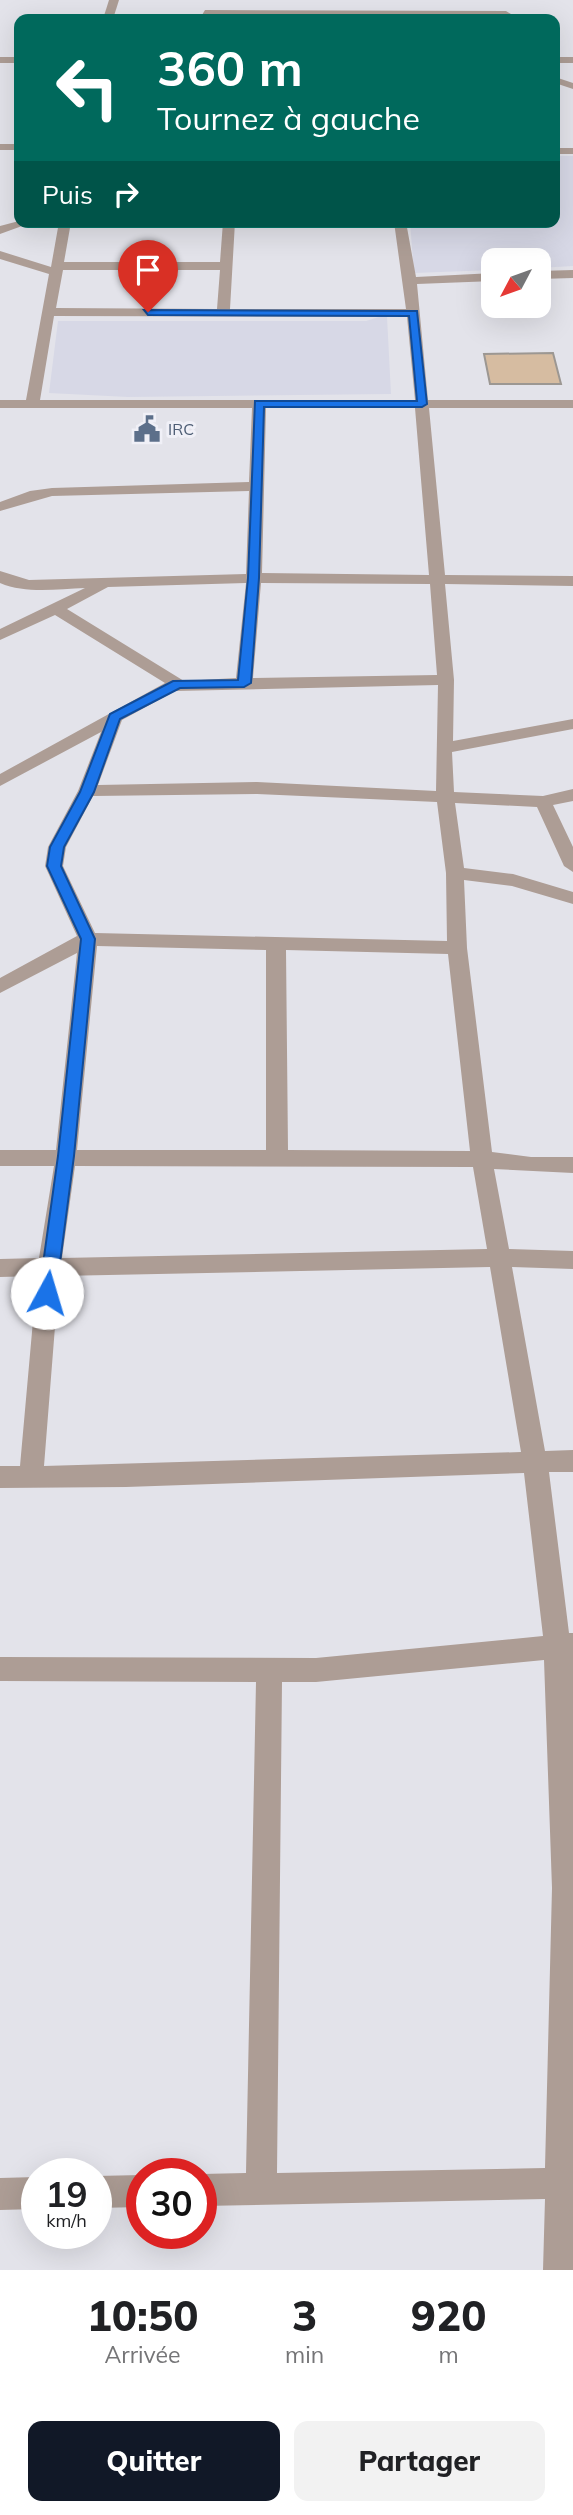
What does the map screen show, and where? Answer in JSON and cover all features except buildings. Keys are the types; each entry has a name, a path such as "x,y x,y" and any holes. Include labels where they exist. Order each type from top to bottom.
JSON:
{"street":[{"path":"323,0 324,13"},
{"path":"284,14 507,13"},
{"path":"32,404 64,228"},
{"path":"223,312 229,228"},
{"path":"401,228 410,281 446,680 443,748 455,873 457,948 482,1159 565,1645 569,1887 567,2190 559,2270"},
{"path":"0,255 56,269 226,265"},
{"path":"551,275 573,274"},
{"path":"410,281 481,278"},
{"path":"48,312 413,313"},
{"path":"244,683 254,578 259,403"},
{"path":"0,404 573,404"},
{"path":"0,507 35,494 52,492 256,486"},
{"path":"0,576 8,581 29,585 254,578 573,581"},
{"path":"0,635 109,582"},
{"path":"55,608 178,684"},
{"path":"0,781 178,684 446,680"},
{"path":"31,1478 50,1267 66,1156 88,939 54,866 57,847 87,792 115,716"},
{"path":"443,748 573,724"},
{"path":"87,792 257,788 543,802 573,795"},
{"path":"543,802 573,866"},
{"path":"455,873 513,880 573,898"},
{"path":"0,986 88,939 457,948"},
{"path":"276,943 277,1157"},
{"path":"0,1158 66,1156 482,1159 531,1165 573,1165"},
{"path":"0,1268 499,1258 573,1261"},
{"path":"0,1477 573,1461"},
{"path":"0,1669 316,1670 565,1645"},
{"path":"261,2189 269,1670"},
{"path":"217,2190 567,2190"},
{"path":"0,2194 21,2193"}],"shaded area":[{"path":"560,156 573,156 573,266 551,267 551,248 481,248 481,270 414,273 410,228 560,228"},
{"path":"387,317 391,394 128,397 49,393 58,321 366,321"}],"place":[{"name":"IRC","path":"147,429"}],"route":[{"path":"47,1293 66,1156 88,939 54,866 57,847 87,792 115,716 178,684 244,683 254,578 259,403 422,404 413,313 148,312"}]}
